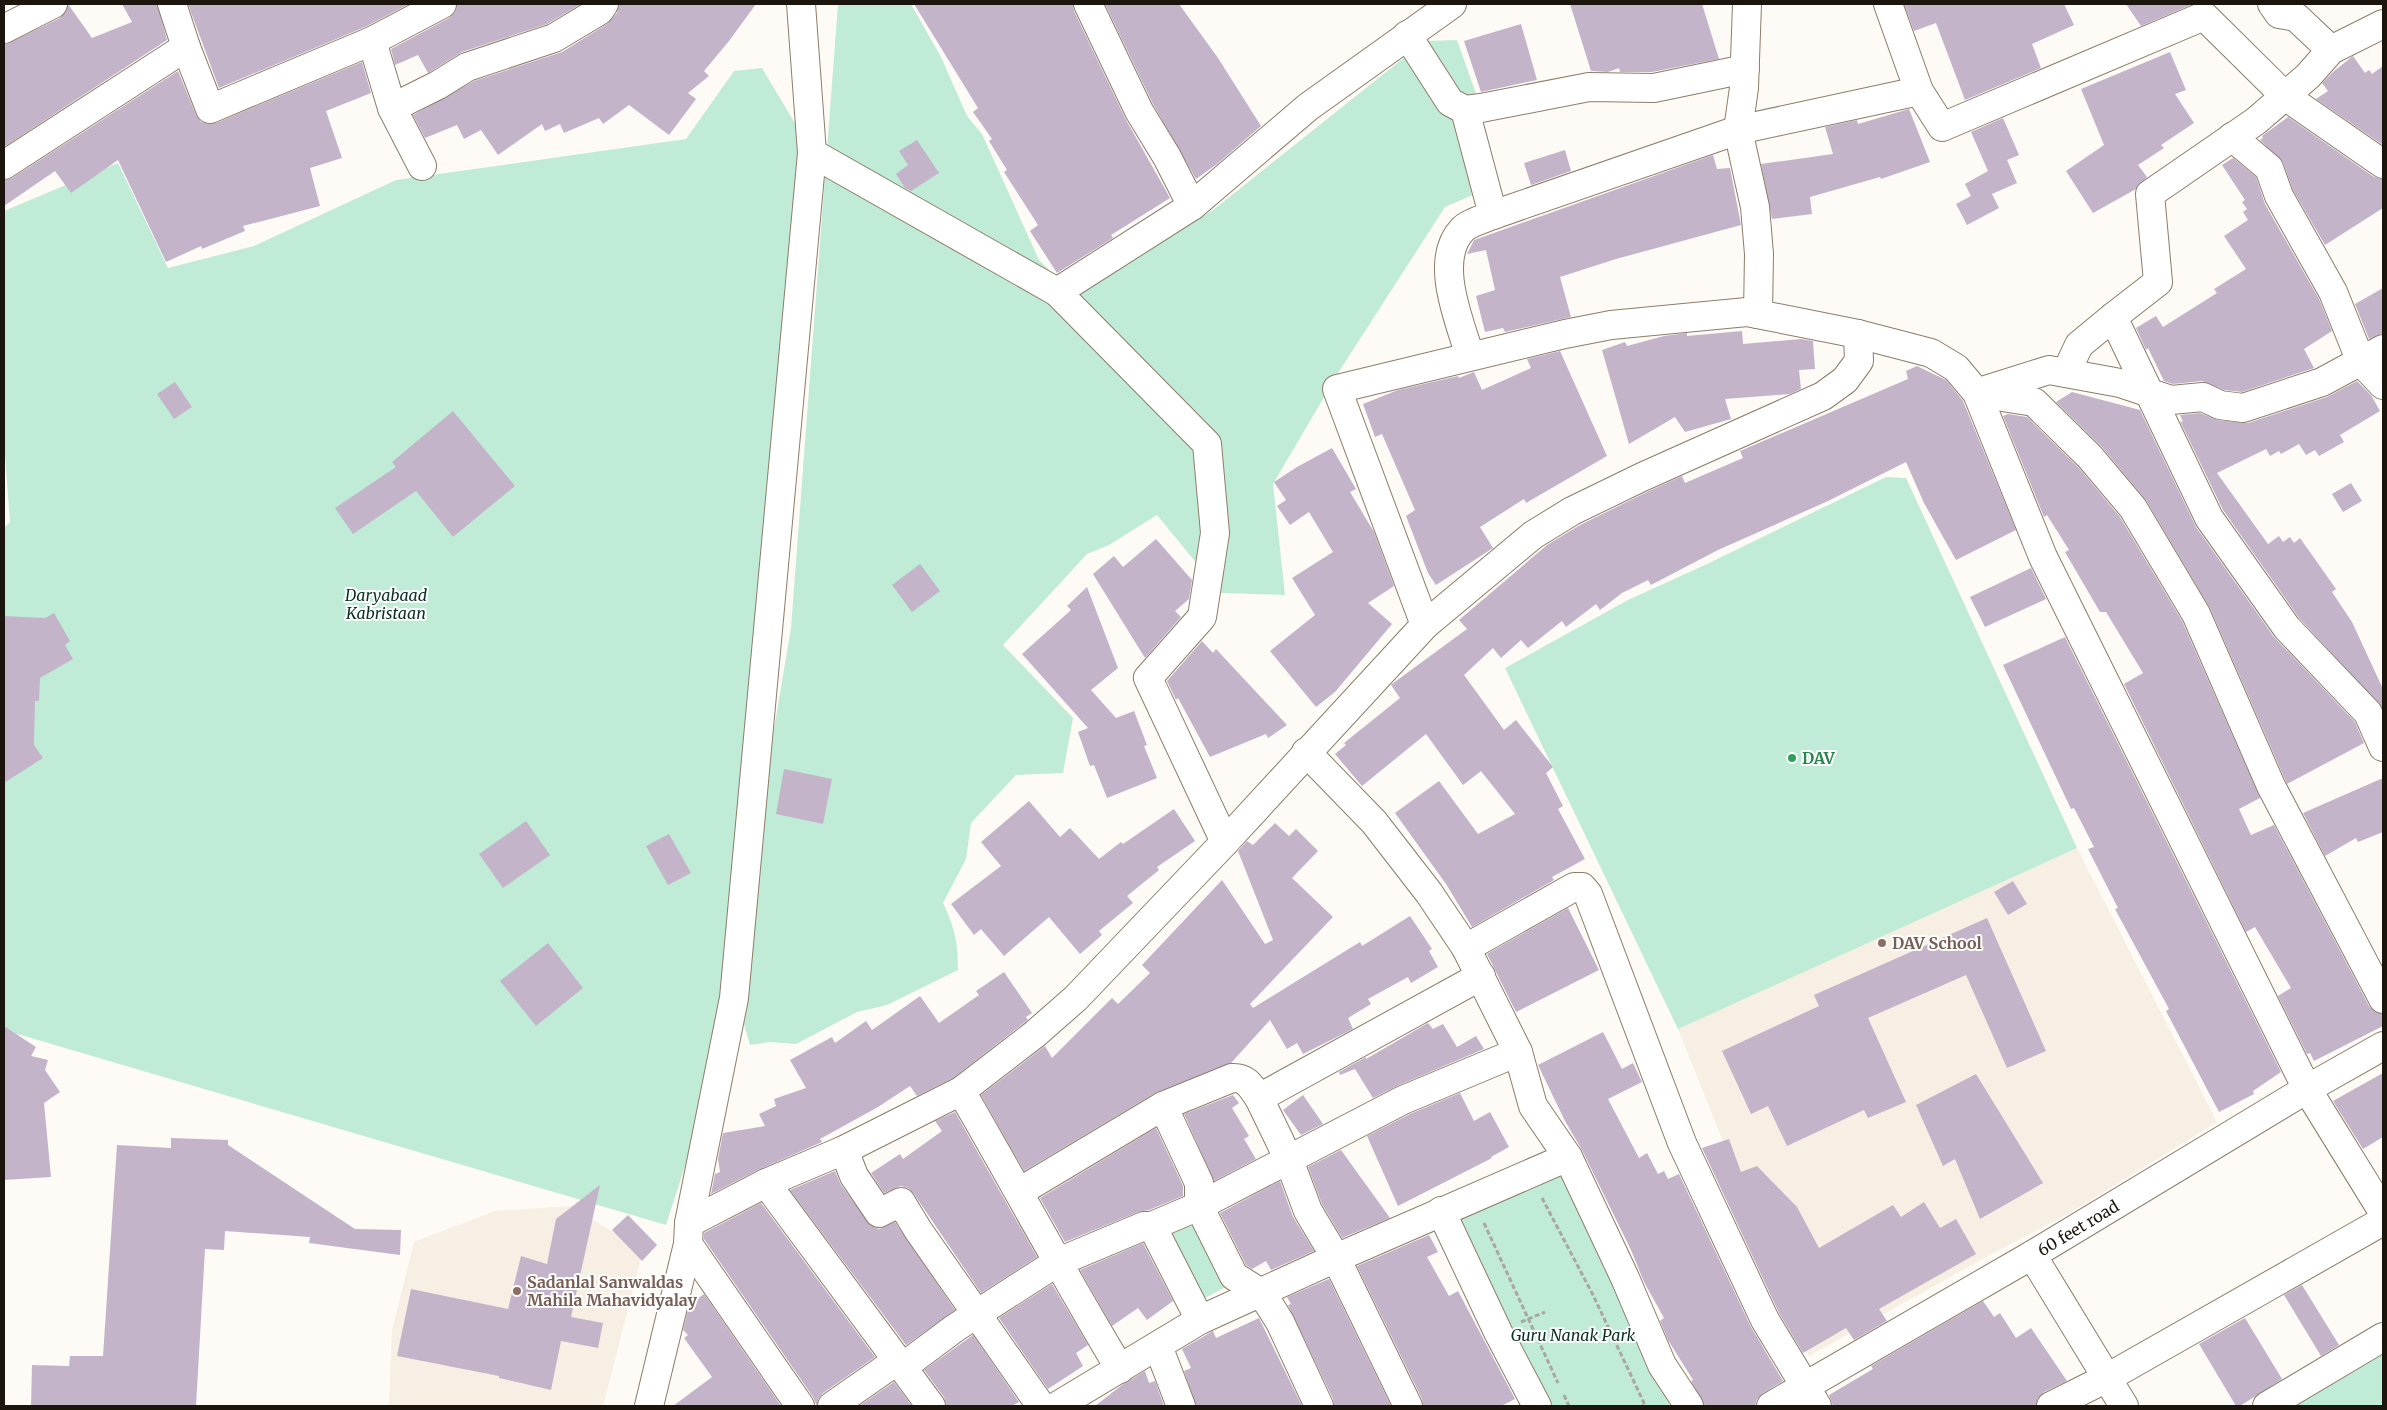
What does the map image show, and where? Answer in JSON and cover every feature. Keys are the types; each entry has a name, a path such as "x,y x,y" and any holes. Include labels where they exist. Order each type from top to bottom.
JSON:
{"street":[{"path":"4,29 53,4"},
{"path":"172,4 210,109 372,41 442,4"},
{"path":"392,108 438,85 467,67 554,38 599,11 604,4"},
{"path":"649,1406 689,1234 734,998 812,154 801,4"},
{"path":"1088,4 1139,111 1167,157 1192,206"},
{"path":"1057,292 1192,206 1308,106 1452,4"},
{"path":"1747,4 1745,69 1738,130 1755,207 1759,254 1758,314"},
{"path":"1888,4 1919,91 1942,126 2202,10 2285,96 2383,164"},
{"path":"2272,4 2279,14 2296,17 2331,50"},
{"path":"2066,373 2079,345 2158,282 2150,194 2232,137 2285,96 2308,76 2331,50 2383,24"},
{"path":"1407,36 1450,102 1464,110 1589,87 1654,88 1745,69"},
{"path":"372,41 392,108 422,166"},
{"path":"4,165 186,47"},
{"path":"1470,356 1448,279 1452,245 1462,229 1493,215 1738,130 1919,91"},
{"path":"1464,110 1493,215"},
{"path":"2232,137 2269,168 2279,196 2333,292 2372,356 2383,385"},
{"path":"812,154 1057,292 1207,444 1215,533 1202,617 1148,678 1225,842"},
{"path":"1425,625 1337,389 1470,356 1611,325 1747,312 1858,334 1931,353 1956,368 1977,393 2043,557 2307,1089 2383,1212"},
{"path":"2113,317 2208,518 2287,628 2368,713 2383,746"},
{"path":"689,1234 766,1183 844,1150 961,1092 1035,1034 1076,998 1225,842 1425,625 1533,535 1572,511 1823,396 1845,380 1859,361 1858,334"},
{"path":"1977,393 2049,370 2120,383 2171,400 2203,398 2220,405 2243,408 2322,382 2372,356"},
{"path":"1977,393 2034,402 2090,457 2133,508 2196,614 2271,786 2383,999"},
{"path":"1306,752 1374,822 1429,893 1466,948 1518,1052 1533,1106 1568,1157 1625,1278 1662,1365 1689,1406"},
{"path":"1466,948 1574,887 1582,887 1588,894 1682,1143 1765,1320 1811,1396"},
{"path":"1258,1098 1481,976"},
{"name":"60 feet road","path":"1771,1406 1811,1396 2032,1255 2307,1089 2383,1046"},
{"path":"898,1360 905,1364 1056,1263 1144,1226 1152,1226 1199,1206 1403,1100 1518,1052"},
{"path":"1019,1192 1163,1106 1232,1078 1240,1077 1246,1080 1258,1098 1288,1160 1308,1211 1336,1258 1408,1406"},
{"path":"961,1092 1019,1192 1056,1263 1120,1370"},
{"path":"1163,1106 1199,1183 1199,1206 1234,1276 1260,1293 1280,1322 1319,1406"},
{"path":"844,1150 854,1176 880,1213 901,1202 918,1230 1042,1406"},
{"path":"1057,1406 1120,1370 1200,1320 1441,1211 1568,1157"},
{"path":"766,1183 931,1406"},
{"path":"1441,1211 1498,1332 1537,1406"},
{"path":"2051,1406 2107,1378 2383,1221"},
{"path":"1152,1226 1200,1320"},
{"path":"689,1234 800,1406"},
{"path":"2032,1255 2124,1406"},
{"path":"2267,1406 2383,1337"},
{"path":"1158,1346 1181,1406"},
{"path":"832,1406 898,1360"}],"path":[{"path":"1537,1190 1593,1295 1644,1405 1642,1406"},
{"path":"1483,1221 1569,1406"},
{"path":"1528,1319 1545,1312"}],"shaded area":[{"name":"DAV School","path":"1906,478 2077,848 2217,1122 2068,1214 1995,1252 1809,1356 1678,1029 1558,766 1628,600"},
{"name":"Sadanlal Sanwaldas Mahila Mahavidyalay","path":"572,1206 643,1251 603,1406 389,1406 392,1330 414,1242 495,1211"}],"green space":[{"path":"838,4 911,4 941,57 967,116 982,134 1039,260 1074,295 1213,210 1425,41 1457,40 1481,108 1496,185 1445,207 1340,370 1273,484 1285,595 1221,593 1157,515 1109,545 1087,554 1003,645 1073,718 1063,773 1016,775 971,823 966,859 943,903 955,936 958,970 887,1005 857,1012 796,1044 770,1042 750,1045 741,1014 756,836 791,628"},
{"name":"Daryabaad Kabristaan","path":"762,68 818,162 739,870 712,1057 686,1163 666,1225 4,1030 4,528 10,522 4,441 4,211 118,163 168,268 254,246 396,180 686,139 734,71"},
{"name":"DAV","path":"1886,477 1906,478 2077,848 1678,1029 1505,668 1628,600 1707,564"},
{"name":"Guru Nanak Park","path":"1560,1174 1670,1406 1545,1406 1456,1217"},
{"path":"1193,1221 1231,1284 1198,1302 1167,1233"},
{"path":"2383,1351 2383,1406 2273,1406"}],"building":[{"path":"68,4 92,38 132,22 122,4 157,4 167,40 4,147 4,45 60,18 66,12"},
{"path":"188,4 409,4 365,27 219,88"},
{"path":"457,4 581,4 547,24 462,52 428,73 418,55 395,65 391,49 449,18 455,12"},
{"path":"619,4 756,4 704,71 709,76 688,93 696,99 669,135 629,105 603,124 599,118 564,133 560,124 545,131 542,124 498,155 481,130 464,139 457,125 425,138 413,115 474,81 562,52 607,24 617,13"},
{"path":"914,4 1073,4 1074,11 1125,118 1170,198 1111,235 1113,238 1057,273 1030,231 1038,225 1004,172 1007,170 989,141 992,139 973,112 978,108"},
{"path":"1105,4 1179,4 1218,58 1261,126 1217,164 1196,179 1153,104"},
{"path":"1570,4 1702,4 1719,59 1652,72 1620,72 1619,68 1608,72 1591,71"},
{"path":"1904,4 2064,4 2074,25 2032,44 2041,68 1965,100 1936,23 1914,31"},
{"path":"2126,4 2193,4 2141,26"},
{"path":"1521,24 1537,80 1481,92 1464,41"},
{"path":"2170,52 2186,90 2175,94 2194,123 2161,145 2164,148 2138,165 2147,177 2136,189 2093,213 2066,171 2104,145 2081,89"},
{"path":"2353,56 2365,73 2369,70 2372,74 2383,66 2383,145 2316,99 2328,91 2322,83"},
{"path":"362,62 371,93 326,111 342,158 310,168 320,206 243,226 245,231 202,249 201,246 166,262 118,160 71,193 55,171 4,206 4,180 12,178 178,71 196,115 201,122 208,124 216,123"},
{"path":"1909,109 1930,162 1881,179 1880,177 1810,197 1812,214 1772,219 1761,164 1833,154 1825,127 1857,120 1858,124"},
{"path":"2288,117 2374,177 2383,179 2383,208 2325,245 2293,190 2283,162 2260,140 2263,138 2262,136"},
{"path":"2003,118 2019,155 2007,160 2017,183 1992,194 1999,208 1967,225 1956,204 1971,196 1965,184 1988,171 1971,132"},
{"path":"917,140 939,173 911,191 905,188 896,174 908,165 899,151"},
{"path":"1565,150 1571,171 1531,185 1524,163"},
{"path":"1713,155 1717,169 1730,168 1741,225 1616,259 1560,277 1571,317 1505,332 1503,328 1485,332 1476,296 1495,290 1486,250 1467,254 1474,240"},
{"path":"2233,158 2256,177 2265,204 2319,299 2332,331 2304,349 2314,368 2242,392 2224,390 2202,381 2173,384 2164,381 2136,328 2156,316 2163,327 2217,293 2214,289 2246,269 2224,236 2248,220 2243,212 2247,209 2242,202 2245,200 2222,165"},
{"path":"2383,288 2383,333 2369,339 2355,304"},
{"path":"1742,331 1743,344 1801,339 1813,341 1815,369 1799,370 1801,389 1790,394 1725,399 1731,419 1685,432 1675,417 1629,444 1602,350 1625,342 1627,346 1664,336 1687,333 1687,336"},
{"path":"1560,351 1607,456 1526,503 1524,499 1480,527 1493,548 1436,585 1428,573 1406,516 1415,510 1382,434 1375,437 1363,404 1398,390 1458,376 1459,378 1474,372 1482,390 1531,368 1527,359"},
{"path":"1917,366 1946,380 1963,401 2016,530 1956,560 1924,503 1906,462 1828,501 1718,550 1651,585 1648,580 1622,593 1600,610 1596,604 1566,627 1562,621 1528,648 1521,640 1501,658 1493,648 1464,675 1504,730 1516,720 1553,767 1546,773 1563,806 1558,809 1585,859 1552,877 1554,880 1472,927 1446,884 1395,813 1439,781 1478,834 1515,814 1481,771 1463,785 1426,734 1362,786 1335,754 1346,745 1344,743 1400,698 1392,684 1467,629 1459,620 1547,545 1580,525 1649,491 1682,476 1685,483 1743,458 1740,451 1908,379 1906,371"},
{"path":"2357,381 2371,395 2380,411 2340,435 2344,442 2319,456 2315,450 2306,455 2299,444 2281,454 2279,451 2270,456 2266,449 2217,473 2268,544 2279,536 2283,542 2290,537 2294,543 2300,538 2336,589 2332,592 2352,622 2383,689 2383,709 2299,618 2223,510 2180,421 2183,422 2180,415 2200,413 2218,420 2248,423 2327,397"},
{"path":"175,382 192,407 174,419 157,394"},
{"path":"2072,392 2140,410 2196,527 2274,637 2355,722 2364,743 2287,784 2210,608 2146,500 2102,447 2056,402"},
{"path":"453,411 515,486 453,537 416,491 353,534 335,508 396,467 392,462"},
{"path":"2008,414 2027,417 2079,468 2120,517 2182,621 2260,798 2239,809 2251,835 2274,825 2369,1006 2375,1012 2383,1014 2383,1026 2314,1061 2310,1053 2307,1054 2278,996 2291,988 2255,927 2246,932 2124,684 2143,673 2106,612 2100,612 2065,552 2069,550 2047,515 2044,517 2003,416"},
{"path":"1332,448 1356,489 1350,492 1374,532 1394,586 1368,603 1392,624 1335,692 1316,707 1270,651 1315,615 1292,578 1333,552 1309,512 1290,525 1277,506 1286,500 1274,482"},
{"path":"2351,483 2362,501 2343,512 2332,494"},
{"path":"1156,539 1192,580 1189,599 1175,611 1181,617 1145,658 1093,574 1114,556 1123,567"},
{"path":"920,564 940,591 912,612 892,585"},
{"path":"2031,568 2046,599 1985,627 1970,597"},
{"path":"1087,587 1118,668 1091,690 1116,718 1134,711 1147,745 1144,746 1157,778 1107,798 1094,765 1090,766 1078,732 1088,728 1022,654 1071,610 1067,606"},
{"path":"54,613 70,641 65,645 73,659 40,678 39,701 35,701 34,745 43,758 4,783 4,616 45,618"},
{"path":"2065,637 2281,1072 2253,1091 2254,1094 2219,1112 2166,1011 2169,1009 2115,909 2118,908 2088,849 2094,847 2074,808 2071,809 2003,665"},
{"path":"1202,641 1213,653 1216,649 1287,725 1268,738 1266,734 1210,757 1178,698 1176,700 1167,681"},
{"path":"784,769 832,779 823,824 776,814"},
{"path":"2383,778 2383,832 2358,842 2356,838 2325,856 2303,813"},
{"path":"1029,801 1060,837 1070,828 1099,859 1121,842 1123,844 1174,809 1195,841 1157,867 1159,870 1127,896 1133,903 1099,931 1102,935 1080,954 1049,917 1004,956 981,929 974,935 951,904 1001,866 981,842"},
{"path":"526,821 550,855 503,888 479,854"},
{"path":"1275,823 1289,836 1296,829 1318,851 1292,878 1333,917 1250,1004 1253,1008 1360,942 1362,946 1410,916 1432,949 1429,951 1438,967 1411,983 1408,977 1368,999 1371,1004 1348,1018 1353,1029 1303,1054 1297,1043 1287,1049 1270,1020 1231,1063 1155,1093 1024,1171 981,1095 1045,1046 1052,1058 1112,998 1118,1004 1150,973 1142,965 1222,880 1265,944 1273,940 1238,851 1247,841 1253,845"},
{"path":"669,834 691,873 668,885 646,846"},
{"path":"2013,881 2027,904 2008,915 1994,892"},
{"path":"1568,908 1599,970 1516,1012 1487,954"},
{"path":"1987,918 2046,1051 2007,1068 1966,975 1868,1018 1906,1102 1868,1118 1864,1110 1787,1146 1768,1106 1751,1114 1722,1051 1819,1006 1814,995"},
{"path":"548,943 583,988 536,1026 500,981"},
{"path":"1004,972 1032,1013 1026,1017 1028,1020 953,1078 917,1096 910,1086 878,1107 820,1139 822,1142 760,1169 711,1194 715,1174 720,1172 718,1159 723,1133 765,1126 759,1114 776,1106 774,1099 806,1088 790,1060 832,1037 835,1043 866,1021 872,1030 920,996 939,1023 979,995 976,991"},
{"path":"1428,1023 1433,1029 1443,1024 1457,1047 1476,1036 1484,1049 1373,1098 1355,1069 1340,1075 1339,1072 1366,1057 1366,1059"},
{"path":"4,1026 36,1047 31,1056 48,1060 45,1070 60,1092 44,1103 51,1177 4,1180"},
{"path":"1603,1032 1622,1069 1633,1063 1642,1082 1608,1099 1639,1158 1647,1153 1658,1174 1664,1171 1668,1179 1679,1174 1751,1327 1783,1381 1763,1393 1757,1399 1755,1406 1705,1406 1691,1381 1693,1380 1668,1340 1660,1321 1664,1318 1644,1282 1631,1250 1538,1065"},
{"path":"2383,1073 2383,1137 2363,1149 2333,1101"},
{"path":"1976,1074 2043,1183 1980,1219 1955,1159 1943,1166 1916,1105"},
{"path":"1460,1093 1474,1121 1490,1112 1509,1147 1492,1158 1398,1206 1367,1136 1410,1114"},
{"path":"1233,1095 1239,1103 1232,1108 1249,1136 1244,1139 1256,1159 1214,1181 1184,1114"},
{"path":"1303,1095 1323,1124 1301,1135 1283,1110"},
{"path":"955,1112 1037,1257 981,1293 914,1194 908,1188 901,1186 884,1193 871,1173 900,1154 903,1159 942,1131 935,1121"},
{"path":"1156,1128 1183,1186 1183,1196 1065,1242 1040,1198"},
{"path":"171,1138 228,1140 228,1145 355,1229 401,1230 400,1255 309,1243 310,1237 225,1231 224,1250 205,1249 196,1406 31,1406 32,1365 69,1366 70,1356 103,1356 117,1145 171,1148"},
{"path":"1729,1139 1741,1172 1757,1166 1797,1207 1819,1248 1893,1205 1901,1217 1924,1202 1940,1228 1956,1219 1976,1254 1879,1309 1887,1321 1854,1340 1846,1328 1803,1353 1779,1313 1702,1148"},
{"path":"1341,1150 1390,1218 1342,1238 1322,1204 1308,1167"},
{"path":"835,1171 841,1185 871,1226 879,1229 895,1222 955,1310 906,1345 790,1190"},
{"path":"1280,1181 1293,1217 1314,1251 1271,1270 1266,1261 1252,1269 1246,1265 1220,1213"},
{"path":"600,1185 571,1317 603,1323 598,1348 561,1341 551,1390 499,1378 499,1376 397,1356 411,1289 508,1309 521,1256 547,1264 556,1219"},
{"path":"761,1203 875,1357 823,1393 818,1399 817,1406 813,1397 704,1239 704,1233"},
{"path":"628,1215 657,1245 642,1261 612,1230"},
{"path":"1429,1235 1438,1252 1427,1257 1449,1296 1458,1291 1515,1399 1501,1406 1423,1406 1422,1399 1357,1266"},
{"path":"1143,1243 1173,1301 1147,1320 1138,1308 1112,1326 1080,1270"},
{"path":"1329,1279 1391,1406 1334,1406 1333,1399 1288,1305 1291,1304 1287,1297"},
{"path":"1052,1284 1088,1345 1076,1353 1083,1366 1048,1389 999,1318"},
{"path":"2302,1285 2339,1345 2321,1356 2284,1295"},
{"path":"704,1294 781,1406 673,1406 712,1377 684,1338 688,1335 683,1330 689,1305"},
{"path":"1983,1301 1994,1317 2000,1313 2016,1338 2031,1328 2067,1381 2044,1392 2038,1398 2036,1406 1833,1406 1829,1395 1873,1369 1871,1366"},
{"path":"1259,1318 1302,1406 1196,1406 1184,1371 1191,1368 1182,1349 1213,1331 1216,1338"},
{"path":"2245,1318 2282,1379 2240,1406 2236,1406 2199,1344"},
{"path":"973,1335 1019,1402 1012,1406 946,1406 944,1397 924,1370"},
{"path":"1145,1371 1149,1383 1155,1381 1164,1406 1095,1406 1122,1385"},
{"path":"894,1382 912,1406 859,1406"}],"place":[{"name":"DAV","path":"1792,758"},
{"name":"DAV School","path":"1882,943"},
{"name":"Sadanlal Sanwaldas Mahila Mahavidyalay","path":"517,1291"}]}
